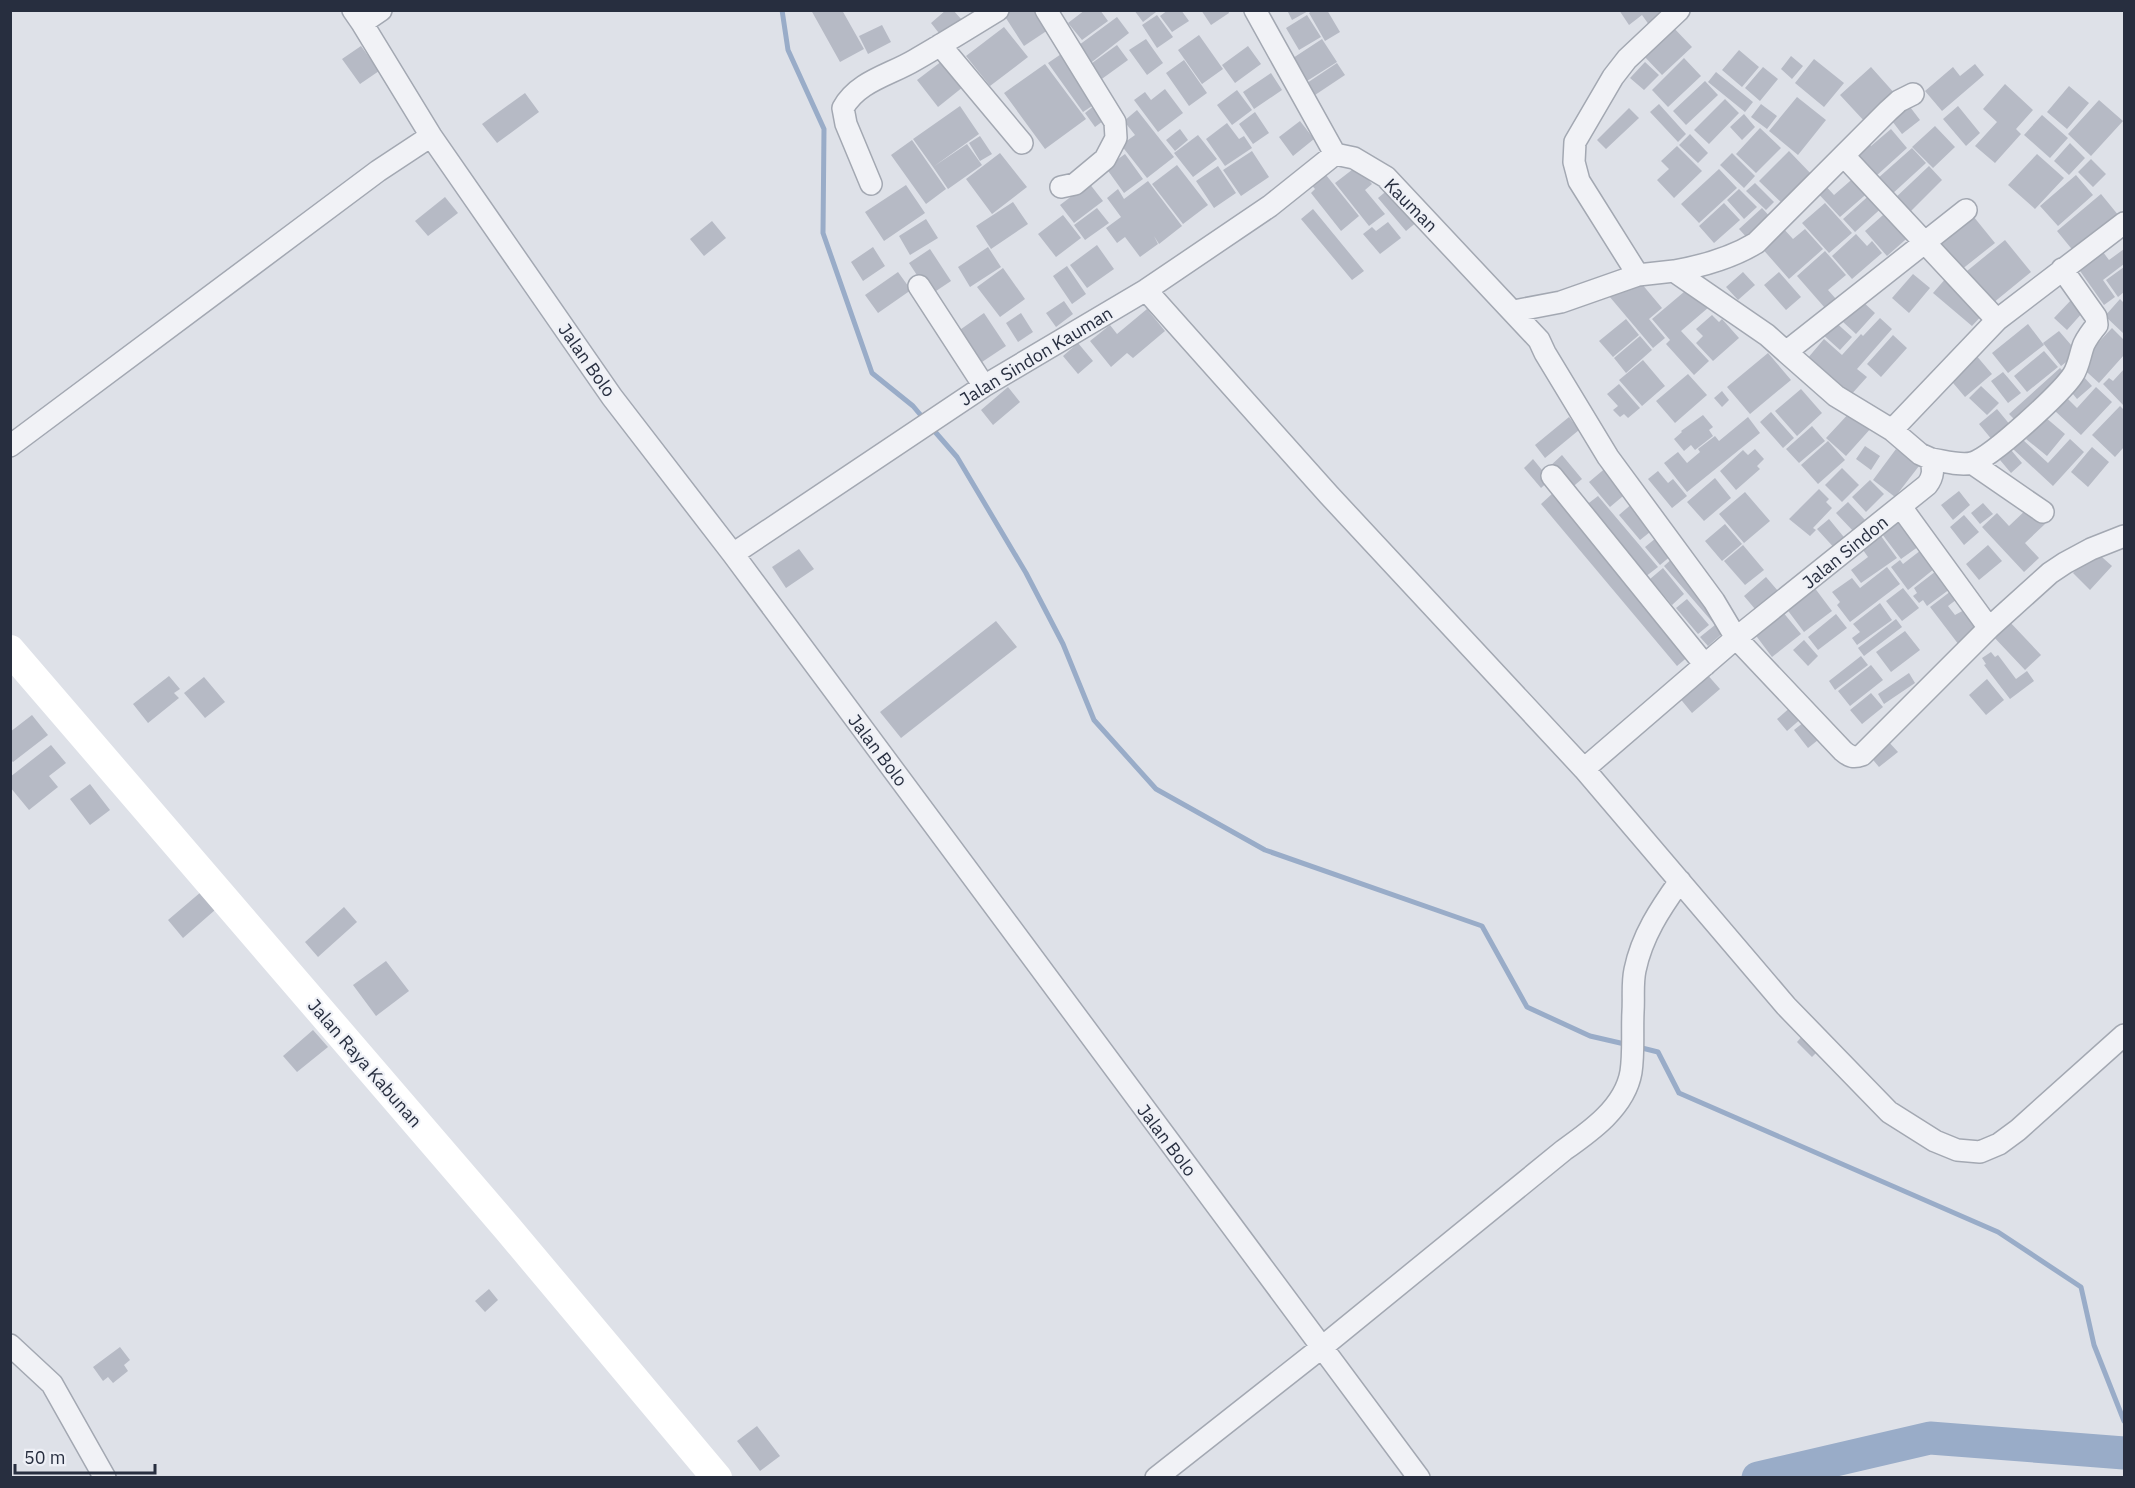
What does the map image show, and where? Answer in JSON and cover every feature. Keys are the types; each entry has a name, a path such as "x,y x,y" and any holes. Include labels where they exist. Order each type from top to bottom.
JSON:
{"street":[{"path":"358,16 381,10"},
{"path":"871,184 846,124 843,108 849,97 874,79 913,62 998,10"},
{"path":"1046,10 1115,122 1116,138 1105,159 1076,184 1061,188"},
{"path":"1255,10 1335,154"},
{"path":"1638,275 1579,181 1574,162 1575,142 1613,77 1627,59 1679,10"},
{"name":"Jalan Bolo","path":"358,16 431,136 612,397 733,554 1419,1478"},
{"path":"940,45 1022,143"},
{"path":"1514,311 1561,302 1638,275 1696,268 1739,253 1756,243 1893,106 1913,94"},
{"path":"10,446 378,171 431,136"},
{"name":"Jalan Sindon Kauman","path":"733,554 984,386 1146,290 1270,206 1335,154"},
{"name":"Kauman","path":"1335,154 1354,158 1386,177 1539,340"},
{"path":"1844,156 1997,320"},
{"path":"1786,352 1966,210"},
{"path":"1892,430 1997,320 2124,223"},
{"path":"1972,463 1981,459 2024,424 2058,393 2074,373 2084,343 2097,326 2096,317 2088,303 2062,269"},
{"path":"1674,271 1767,335 1836,396 1892,430 1920,454 1931,459 1972,463 2043,512"},
{"path":"919,286 984,386"},
{"path":"1146,290 1329,495 1584,769 1786,1006 1889,1112 1935,1142 1957,1150 1980,1152 1999,1144 2018,1130 2124,1035"},
{"path":"1561,302 1539,340 1608,457 1714,601 1736,638 1849,756 1855,757 1869,750 1907,708 1989,628 2050,573 2091,549 2124,536"},
{"name":"Jalan Sindon","path":"1584,769 1736,638 1927,485 1933,472 1931,459"},
{"path":"1552,476 1706,665"},
{"path":"1900,507 1989,628"},
{"name":"Jalan Raya Kabunan","path":"10,650 508,1229 717,1478"},
{"path":"1156,1478 1608,1116 1622,1094 1631,1073 1632,984 1644,939 1653,920 1680,881"},
{"path":"10,1345 52,1384 105,1478"}],"building":[{"path":"811,10 842,10 864,49 840,62"},
{"path":"946,10 953,10 962,20 942,37 931,23"},
{"path":"1005,10 1040,10 1051,28 1024,46 1002,12"},
{"path":"1085,10 1100,10 1108,21 1082,40 1068,23"},
{"path":"1134,10 1155,10 1156,12 1143,22"},
{"path":"1168,10 1181,10 1189,21 1172,32 1160,16"},
{"path":"1201,10 1228,10 1229,13 1211,25"},
{"path":"1287,10 1310,10 1292,20"},
{"path":"1313,10 1327,10 1340,32 1325,41 1309,13"},
{"path":"1619,10 1670,10 1652,29 1642,15 1629,25"},
{"path":"1157,15 1173,37 1157,48 1142,25"},
{"path":"1307,15 1321,37 1299,50 1286,28"},
{"path":"1117,17 1129,33 1088,65 1075,48"},
{"path":"882,25 891,42 868,54 859,36"},
{"path":"1671,25 1692,47 1662,75 1642,54"},
{"path":"1004,27 1028,57 990,86 966,56"},
{"path":"1199,35 1223,69 1202,84 1178,50"},
{"path":"1146,39 1163,63 1147,75 1129,50"},
{"path":"1322,39 1337,62 1307,81 1293,58"},
{"path":"1117,45 1128,60 1099,81 1088,66"},
{"path":"361,46 379,71 360,84 342,59"},
{"path":"1248,46 1261,64 1235,83 1222,65"},
{"path":"1067,50 1101,100 1083,112 1048,63"},
{"path":"1739,50 1759,67 1742,87 1722,70"},
{"path":"1791,56 1803,66 1792,79 1781,69"},
{"path":"1684,58 1701,76 1668,107 1652,90"},
{"path":"1814,59 1844,83 1824,107 1795,83"},
{"path":"1184,60 1207,93 1189,106 1166,73"},
{"path":"942,61 963,87 938,107 917,80"},
{"path":"1645,62 1659,75 1644,90 1630,78"},
{"path":"1337,63 1345,75 1315,95 1307,83"},
{"path":"1045,64 1086,119 1045,149 1004,93"},
{"path":"1975,64 1984,75 1942,111 1925,91 1953,67 1960,76"},
{"path":"1763,67 1778,79 1760,101 1745,88"},
{"path":"1871,67 1896,95 1866,123 1840,95"},
{"path":"1716,72 1753,102 1745,112 1708,82"},
{"path":"1271,73 1282,90 1254,109 1243,92"},
{"path":"1705,81 1718,95 1686,125 1673,111"},
{"path":"2005,84 2033,110 2016,129 2021,134 1995,163 1975,146 1997,122 1983,109"},
{"path":"2069,86 2089,103 2067,129 2047,112"},
{"path":"1165,89 1183,113 1158,132 1134,100 1145,92 1151,100"},
{"path":"1237,90 1252,110 1232,125 1217,105"},
{"path":"525,93 539,112 497,143 482,124"},
{"path":"1797,97 1826,120 1798,155 1769,131"},
{"path":"1725,99 1739,113 1709,144 1694,130"},
{"path":"2099,100 2123,121 2091,156 2068,134"},
{"path":"1100,101 1111,115 1095,127 1085,113"},
{"path":"1907,103 1920,120 1902,134 1889,117"},
{"path":"1659,104 1686,134 1678,142 1650,112"},
{"path":"1761,104 1777,116 1767,129 1751,117"},
{"path":"960,106 979,134 933,167 913,139"},
{"path":"1958,106 1980,133 1966,146 1943,119"},
{"path":"1629,108 1639,118 1606,149 1597,140"},
{"path":"1137,110 1174,157 1147,178 1121,145 1135,135 1124,121"},
{"path":"1255,112 1269,133 1253,144 1239,124"},
{"path":"1744,114 1755,127 1742,140 1730,127"},
{"path":"2042,115 2068,138 2050,158 2024,135"},
{"path":"1300,121 1314,139 1293,156 1279,137"},
{"path":"1227,123 1239,139 1244,136 1252,148 1225,166 1206,139"},
{"path":"1935,126 1955,147 1933,168 1912,147"},
{"path":"1760,128 1781,148 1756,173 1736,154"},
{"path":"1180,129 1188,140 1175,151 1166,140"},
{"path":"1891,129 1907,148 1875,177 1852,152 1866,140 1871,146"},
{"path":"1690,134 1708,153 1698,163 1679,145"},
{"path":"1198,135 1217,159 1193,177 1174,153"},
{"path":"980,136 992,154 980,161 969,143"},
{"path":"912,140 946,189 926,204 891,155"},
{"path":"2070,143 2085,158 2069,175 2054,161"},
{"path":"967,144 982,165 948,189 933,167"},
{"path":"1677,146 1702,171 1674,198 1657,180 1669,169 1661,161"},
{"path":"1912,148 1926,163 1891,195 1877,179"},
{"path":"1252,151 1269,177 1241,196 1223,170"},
{"path":"1789,151 1814,177 1785,206 1759,181"},
{"path":"1000,153 1027,187 992,214 966,179"},
{"path":"1732,153 1755,176 1744,188 1720,165"},
{"path":"1125,154 1143,179 1124,193 1106,168"},
{"path":"2037,154 2064,178 2035,209 2008,185"},
{"path":"2091,159 2106,174 2093,187 2078,172"},
{"path":"1177,165 1208,205 1183,224 1152,184"},
{"path":"1218,166 1236,193 1214,208 1196,181"},
{"path":"1357,166 1372,184 1365,190 1385,214 1369,226 1335,183"},
{"path":"1929,166 1942,180 1907,215 1893,200"},
{"path":"1719,169 1737,188 1699,223 1681,204"},
{"path":"1322,170 1359,216 1341,231 1311,193 1315,189 1308,181"},
{"path":"1857,175 1871,190 1840,217 1814,189 1822,182 1834,195"},
{"path":"2076,175 2093,195 2058,226 2040,206"},
{"path":"1148,181 1182,226 1159,244 1154,236 1158,244 1140,257 1125,237 1117,243 1106,228 1121,217 1107,198 1118,189 1124,199"},
{"path":"1089,183 1103,201 1074,223 1060,205"},
{"path":"1755,183 1774,202 1766,210 1746,191"},
{"path":"906,185 925,213 884,241 865,212"},
{"path":"1390,188 1418,221 1406,231 1378,198"},
{"path":"1739,189 1757,207 1744,219 1727,200"},
{"path":"1874,191 1886,204 1855,232 1843,219"},
{"path":"2101,194 2119,216 2075,253 2057,231"},
{"path":"445,197 458,213 428,236 415,221"},
{"path":"1013,202 1028,224 991,249 976,226"},
{"path":"1724,203 1740,220 1714,243 1699,226"},
{"path":"1825,203 1852,233 1829,253 1802,223"},
{"path":"1097,208 1109,223 1085,240 1074,225"},
{"path":"1762,208 1772,219 1749,240 1739,229"},
{"path":"1891,208 1913,233 1887,256 1865,231"},
{"path":"1313,209 1364,271 1352,280 1301,219"},
{"path":"1969,211 1995,243 1961,270 1935,238"},
{"path":"1063,215 1081,238 1056,257 1038,234"},
{"path":"926,219 938,238 910,255 899,236"},
{"path":"712,221 726,238 704,256 690,239"},
{"path":"1388,222 1401,238 1380,254 1363,234 1372,227 1376,231"},
{"path":"1782,227 1793,239 1805,229 1823,249 1789,279 1760,246"},
{"path":"1856,234 1867,246 1872,241 1882,253 1852,279 1832,256"},
{"path":"2005,240 2031,272 1993,303 1967,271"},
{"path":"1097,245 1114,269 1087,288 1070,265"},
{"path":"873,247 885,266 863,281 851,262"},
{"path":"988,247 1001,267 970,287 958,267"},
{"path":"2100,248 2109,260 2124,249 2124,264 2103,280 2115,297 2104,305 2078,268"},
{"path":"930,249 951,281 930,295 909,263"},
{"path":"1825,251 1846,275 1828,290 1836,299 1825,308 1797,276"},
{"path":"1067,266 1086,294 1072,304 1053,276"},
{"path":"2124,267 2124,292 2118,297 2106,280"},
{"path":"1003,268 1025,299 1000,317 977,287"},
{"path":"898,272 911,290 878,313 865,295"},
{"path":"1743,272 1755,285 1738,300 1726,287"},
{"path":"1779,272 1801,297 1786,310 1764,285"},
{"path":"1913,274 1930,288 1909,313 1892,298"},
{"path":"1636,277 1662,308 1649,319 1665,338 1653,348 1609,296"},
{"path":"1947,277 1986,311 1972,326 1933,293"},
{"path":"1691,286 1709,307 1681,331 1709,361 1694,375 1666,344 1670,340 1652,319"},
{"path":"2072,299 2084,311 2067,330 2054,318"},
{"path":"2120,299 2124,303 2124,334 2105,316"},
{"path":"1861,300 1875,313 1856,334 1842,321"},
{"path":"1064,301 1073,314 1056,327 1046,313"},
{"path":"1147,309 1165,331 1133,358 1127,353 1111,367 1090,341 1110,325 1117,334"},
{"path":"984,313 1006,346 976,366 954,334"},
{"path":"1021,313 1033,332 1018,342 1006,323"},
{"path":"1712,315 1719,322 1722,319 1739,338 1713,361 1696,343 1703,336 1696,329"},
{"path":"1880,318 1892,329 1857,369 1867,377 1849,397 1807,359 1824,339 1842,355"},
{"path":"1626,319 1639,335 1613,357 1599,341"},
{"path":"1833,320 1852,337 1840,350 1821,333"},
{"path":"2028,324 2044,345 2008,373 1992,353"},
{"path":"2112,328 2124,340 2124,355 2099,383 2078,364"},
{"path":"2059,331 2078,353 2061,366 2043,343"},
{"path":"1893,335 1907,348 1881,377 1867,364"},
{"path":"1640,336 1652,350 1626,373 1614,358"},
{"path":"1078,343 1093,361 1078,374 1063,356"},
{"path":"2044,351 2058,367 2027,392 2014,376"},
{"path":"1768,353 1791,380 1750,414 1727,387"},
{"path":"1975,354 1992,374 1965,397 1948,377"},
{"path":"1643,360 1665,386 1642,406 1619,380"},
{"path":"2060,368 2069,377 2019,424 2009,414"},
{"path":"2124,369 2124,406 2103,384 2109,378 2113,381"},
{"path":"2003,372 2021,393 2008,403 1991,381"},
{"path":"1688,374 1707,395 1675,423 1656,401"},
{"path":"2083,376 2092,386 2077,399 2068,388"},
{"path":"1619,384 1640,408 1628,418 1624,414 1620,417 1613,410 1618,406 1607,394"},
{"path":"1981,386 1999,403 1987,415 1969,398"},
{"path":"1008,387 1020,402 993,425 981,410"},
{"path":"2096,387 2112,402 2081,435 2055,411 2067,398 2077,408"},
{"path":"1801,389 1822,413 1797,436 1775,411"},
{"path":"1722,391 1729,400 1722,407 1714,398"},
{"path":"2120,406 2124,410 2124,447 2115,457 2092,435"},
{"path":"1997,409 2011,426 1993,441 1979,424"},
{"path":"1852,410 1872,427 1846,456 1826,438"},
{"path":"1771,412 1794,438 1783,448 1760,422"},
{"path":"1703,415 1713,427 1709,430 1713,436 1695,450 1691,445 1684,451 1674,439"},
{"path":"1569,417 1579,430 1545,458 1535,445"},
{"path":"1748,417 1760,433 1687,492 1664,463 1678,452 1687,463 1700,452 1698,449 1715,436 1719,441"},
{"path":"2045,417 2065,434 2047,456 2026,439"},
{"path":"1812,426 1825,441 1799,463 1786,449"},
{"path":"2022,439 2048,463 2070,439 2084,452 2053,486 2013,449"},
{"path":"1828,441 1845,460 1818,484 1801,465"},
{"path":"1865,446 1880,456 1871,470 1856,459"},
{"path":"2092,447 2109,462 2088,487 2071,472"},
{"path":"1755,449 1764,459 1757,466 1760,469 1736,490 1720,471 1743,450 1748,455"},
{"path":"1896,449 1919,466 1895,497 1873,480"},
{"path":"2011,450 2022,463 2011,473 2000,460"},
{"path":"1562,455 1582,479 1569,490 1549,467"},
{"path":"1533,459 1550,480 1541,488 1524,468"},
{"path":"1608,466 1629,491 1610,507 1589,482"},
{"path":"1842,468 1859,485 1842,502 1825,485"},
{"path":"1658,471 1668,483 1673,479 1687,496 1672,508 1648,479"},
{"path":"1715,478 1731,498 1704,521 1687,502"},
{"path":"1870,480 1884,494 1866,512 1852,497"},
{"path":"1819,489 1829,499 1826,502 1832,508 1813,528 1816,530 1810,536 1789,519"},
{"path":"1959,491 1970,505 1953,520 1941,505"},
{"path":"1745,492 1770,521 1744,543 1719,514"},
{"path":"1553,493 1690,655 1677,666 1541,504"},
{"path":"1598,496 1658,567 1645,577 1585,506"},
{"path":"1634,502 1655,528 1640,540 1619,515"},
{"path":"1848,502 1866,521 1854,532 1836,513"},
{"path":"1983,503 1993,514 1980,524 1971,513"},
{"path":"2029,507 2045,524 2025,543 2039,558 2024,572 1982,527 1997,513 2009,526"},
{"path":"1964,515 1979,532 1964,545 1950,527"},
{"path":"1902,518 1922,544 1901,559 1882,534"},
{"path":"1829,519 1848,542 1837,551 1817,529"},
{"path":"1725,524 1742,544 1722,561 1705,541"},
{"path":"1881,536 1897,558 1861,583 1851,570 1868,557 1863,550"},
{"path":"1656,538 1672,555 1660,565 1645,547"},
{"path":"1743,545 1764,570 1745,585 1724,561"},
{"path":"1988,545 2002,561 1979,580 1966,564"},
{"path":"1925,547 1939,565 1908,590 1891,567 1900,560 1903,564"},
{"path":"799,549 814,569 786,588 772,567"},
{"path":"2094,550 2112,566 2090,590 2073,573"},
{"path":"1674,557 1724,632 1708,646 1700,637 1715,625 1664,566"},
{"path":"1887,567 1900,584 1850,622 1837,605 1840,602 1832,592 1852,578 1860,588"},
{"path":"1663,568 1684,594 1672,605 1650,579"},
{"path":"1940,568 1954,586 1927,606 1923,600 1919,603 1913,596 1917,593 1914,588"},
{"path":"1766,577 1778,591 1755,609 1744,596"},
{"path":"1814,587 1832,611 1804,632 1786,608"},
{"path":"1903,588 1919,608 1902,621 1886,601"},
{"path":"1955,588 1961,596 1948,606 1955,615 1966,609 1981,627 1959,645 1930,607"},
{"path":"1687,599 1709,625 1698,634 1676,608"},
{"path":"1880,603 1892,620 1857,645 1852,638 1860,632 1853,624"},
{"path":"1782,611 1801,634 1772,657 1754,633"},
{"path":"1836,614 1847,628 1818,650 1808,637"},
{"path":"1896,619 1902,627 1864,656 1858,648"},
{"path":"2007,619 2041,655 2025,670 1991,634"},
{"path":"996,621 1017,647 901,738 880,712"},
{"path":"1905,631 1920,650 1891,672 1876,652"},
{"path":"1804,640 1818,656 1808,666 1793,650"},
{"path":"1991,652 1995,657 1998,655 2016,679 2027,671 2034,681 2010,699 1984,665 1986,664 1982,658"},
{"path":"1861,656 1868,665 1835,690 1829,681"},
{"path":"1871,665 1883,680 1850,706 1838,691"},
{"path":"1705,672 1720,689 1692,713 1678,696"},
{"path":"1909,673 1915,683 1884,704 1878,694"},
{"path":"169,676 180,689 174,693 179,698 148,723 133,704"},
{"path":"204,677 225,702 205,718 184,693"},
{"path":"1987,679 2004,700 1986,715 1969,695"},
{"path":"1871,693 1883,707 1862,724 1850,710"},
{"path":"1793,705 1803,717 1787,731 1777,719"},
{"path":"32,715 48,735 13,762 10,759 10,732"},
{"path":"1804,722 1818,740 1808,748 1794,730"},
{"path":"1887,740 1898,752 1879,767 1869,755"},
{"path":"51,745 66,763 49,776 58,787 29,810 10,787 10,777"},
{"path":"90,784 110,810 90,825 70,799"},
{"path":"208,886 223,903 183,938 168,920"},
{"path":"344,907 357,922 318,957 305,942"},
{"path":"386,961 409,991 376,1016 353,985"},
{"path":"313,1030 328,1047 297,1072 283,1056"},
{"path":"1805,1033 1820,1049 1812,1057 1797,1042"},
{"path":"489,1289 498,1300 485,1312 475,1301"},
{"path":"120,1347 130,1360 124,1365 128,1371 113,1383 108,1377 103,1381 93,1367"},
{"path":"757,1426 780,1456 760,1471 737,1441"}],"waterway":[{"path":"782,10 788,50 824,129 823,233 872,373 913,406 924,419"},
{"path":"930,426 957,457 1026,573 1063,644 1094,720 1156,789 1265,850 1482,926 1527,1007 1590,1036 1629,1045"},
{"path":"1638,1047 1658,1052 1679,1093 1998,1232 2081,1287 2094,1345 2124,1421"},
{"path":"1758,1478 1930,1438 2124,1453"}]}
